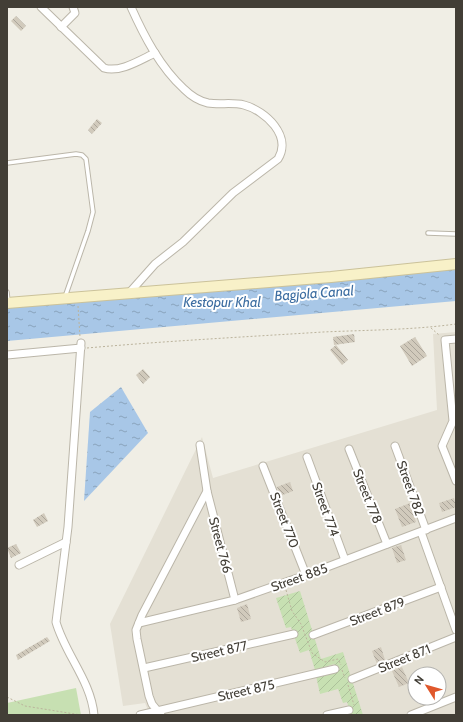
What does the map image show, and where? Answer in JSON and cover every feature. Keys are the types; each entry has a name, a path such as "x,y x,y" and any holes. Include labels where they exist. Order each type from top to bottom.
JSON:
{"street":[{"path":"41,7 104,68 111,70 155,53"},
{"path":"61,27 74,14 73,7"},
{"path":"130,292 155,264 182,242 237,190 272,165 283,152 283,143 279,133 260,112 245,105 208,103 199,100 184,89 155,53 141,30 131,7"},
{"path":"8,303 65,298 77,299 130,292 331,277 456,264"},
{"path":"456,339 445,340 453,421 442,446 456,481"},
{"path":"7,355 81,346 66,542 56,622 60,636 88,692 94,715"},
{"name":"Street 766","path":"200,445 207,491 235,600"},
{"name":"Street 782","path":"395,446 456,630"},
{"name":"Street 778","path":"349,449 387,544"},
{"name":"Street 774","path":"308,457 345,560"},
{"name":"Street 770","path":"263,466 306,575"},
{"path":"159,712 152,704 136,630 138,623 207,491"},
{"name":"Street 885","path":"138,623 235,600 306,575 456,518"},
{"path":"19,565 66,542"},
{"name":"Street 879","path":"314,635 441,587"},
{"name":"Street 877","path":"144,668 294,634"},
{"name":"Street 871","path":"352,679 456,637"},
{"name":"Street 875","path":"142,715 335,669"},
{"path":"411,715 456,697"},
{"path":"327,715 352,709"}],"lane":[{"path":"7,163 76,154 82,155 86,159 93,212 65,298"},
{"path":"428,233 456,234"},
{"path":"7,292 8,303"}],"path":[{"path":"77,299 81,346 170,340 430,328 456,324"},
{"path":"430,328 445,340"},
{"path":"283,583 292,611 301,624 312,653 325,662 338,659 340,661 352,709"},
{"path":"7,697 25,706 81,715"}],"shaded area":[{"path":"456,332 456,715 150,715 145,703 123,706 110,624 202,437 213,478 437,410 433,334"}],"green space":[{"path":"300,591 321,659 343,652 363,715 348,715 351,714 347,702 343,703 338,689 320,694 316,676 336,671 334,664 315,670 309,650 300,653 291,627 286,628 276,598"},
{"path":"76,688 81,715 7,715 7,703"}],"water":[{"name":"Kestopur Khal","path":"456,261 456,301 7,341 7,301"},
{"path":"121,387 148,433 84,501 90,412"}],"building":[{"path":"16,16 26,26 21,31 11,21"},
{"path":"97,119 102,123 92,134 88,130"},
{"path":"354,334 355,342 334,345 333,337"},
{"path":"415,337 427,356 412,366 400,346"},
{"path":"336,345 348,360 342,365 330,350"},
{"path":"143,369 150,377 143,384 136,375"},
{"path":"290,482 293,491 280,496 277,487"},
{"path":"454,498 456,507 442,512 439,503"},
{"path":"410,503 416,522 402,527 395,509"},
{"path":"44,513 48,521 37,527 33,520"},
{"path":"16,544 21,553 11,558 7,548"},
{"path":"401,545 406,560 397,563 392,548"},
{"path":"247,604 251,619 241,622 237,608"},
{"path":"47,637 50,641 18,660 16,655"},
{"path":"381,647 385,660 377,664 372,651"},
{"path":"402,667 407,678 407,684 399,687 392,671"}],"water label":[{"name":"Bagjola Canal","path":"314,293"}]}
